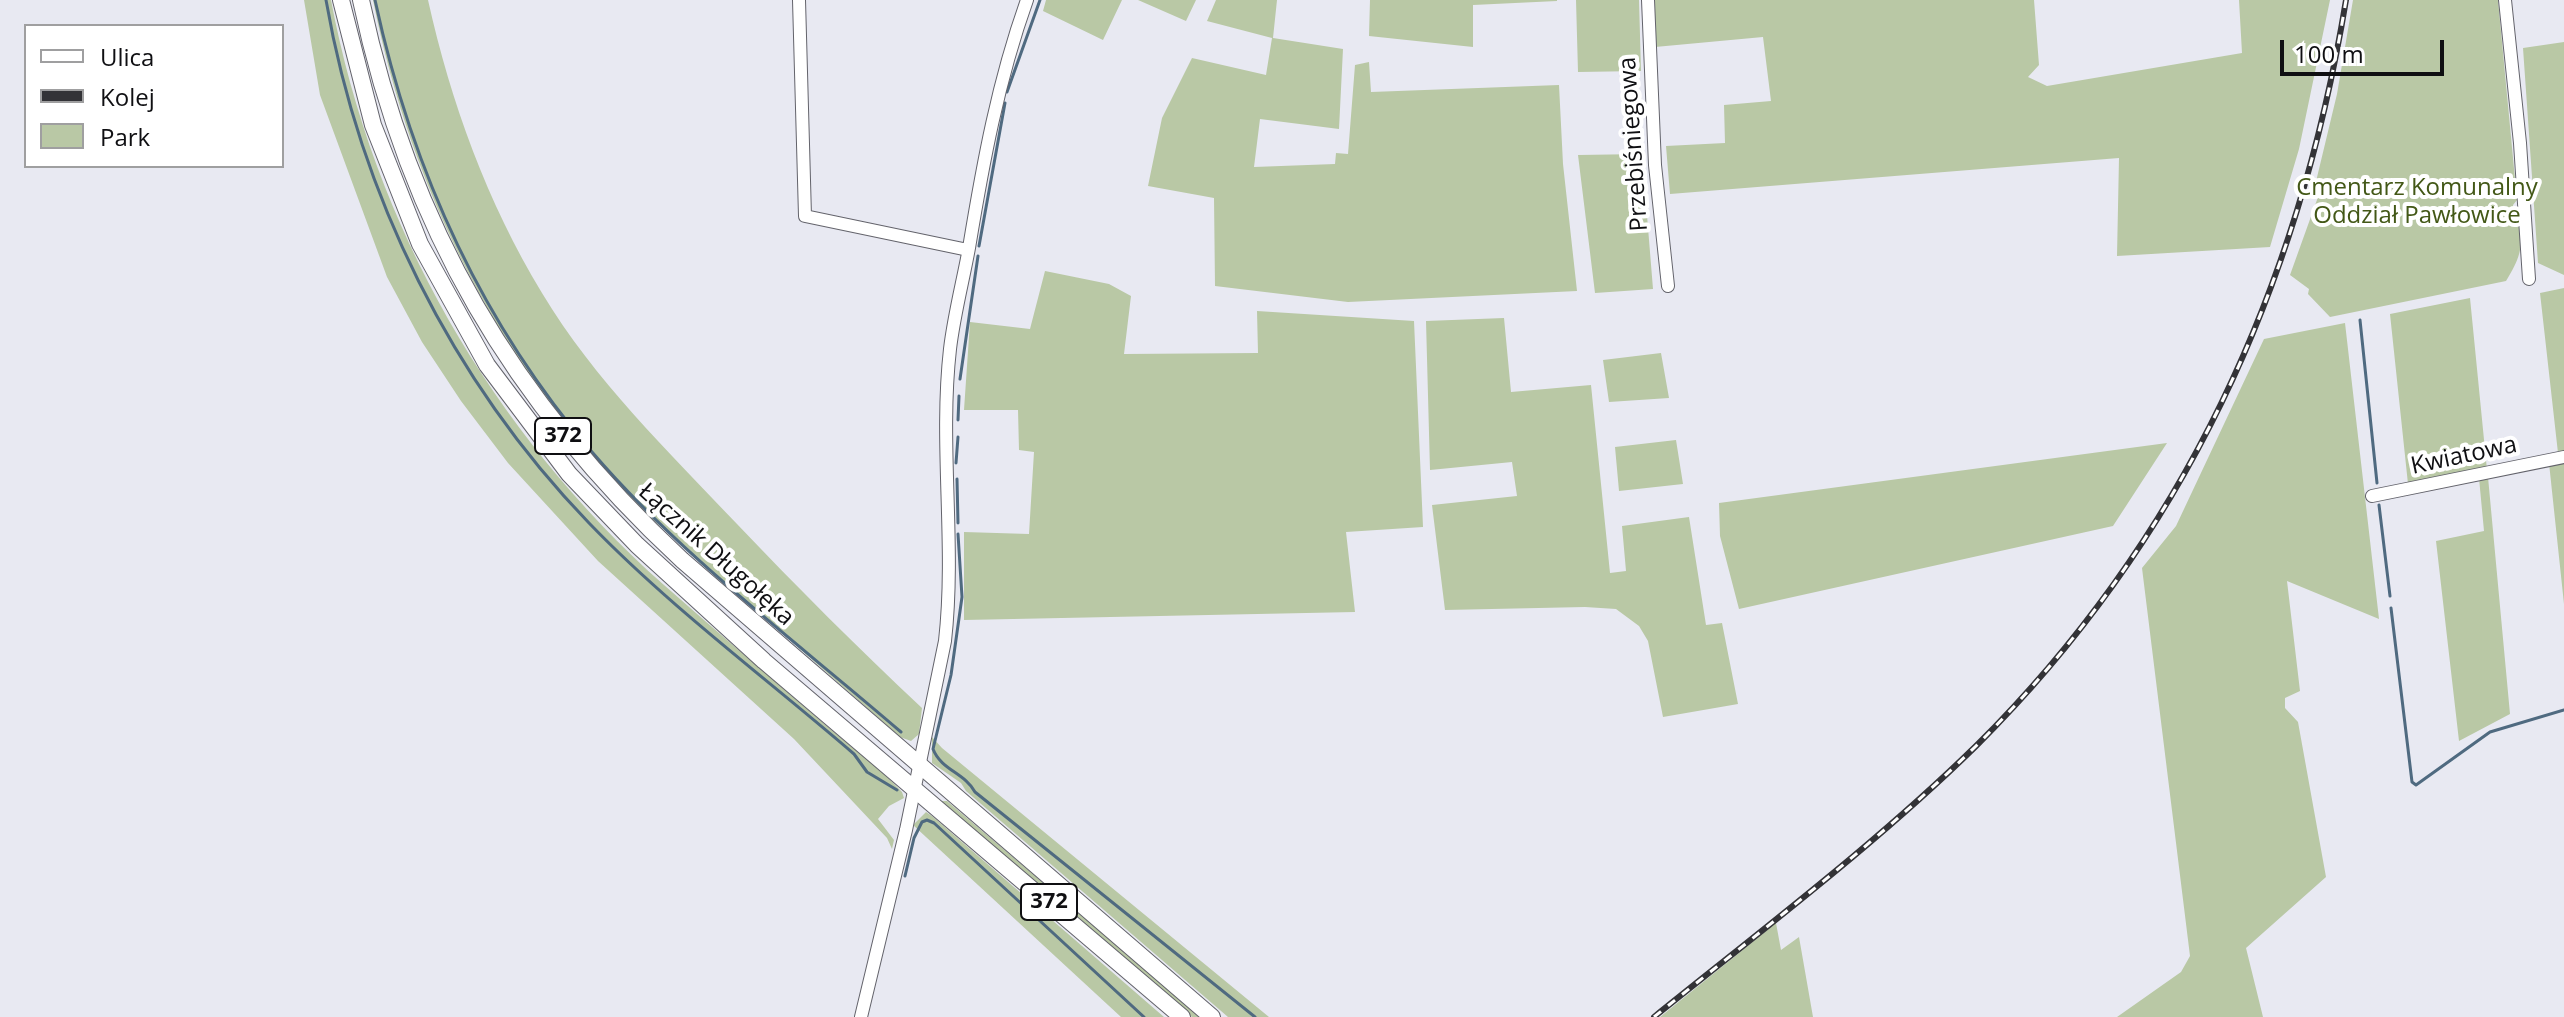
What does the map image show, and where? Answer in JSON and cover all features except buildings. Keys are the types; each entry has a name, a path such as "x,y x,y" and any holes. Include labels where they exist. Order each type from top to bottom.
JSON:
{"main road":[{"name":"Łącznik Długołęka","path":"341,0 373,125 409,221 458,317 521,414 569,474 637,545 764,661 1182,1017"},
{"name":"Łącznik Długołęka","path":"361,0 392,120 427,214 468,296 534,399 586,464 652,532 1212,1017"}],"street":[{"path":"799,0 805,216 968,250"},
{"path":"861,1017 940,671 949,612 946,463 950,350 1005,62 1027,0"},
{"name":"Przebiśniegowa","path":"1648,0 1653,138 1668,286"},
{"path":"2505,0 2520,143 2529,279"},
{"name":"Kwiatowa","path":"2372,496 2564,457"}],"green space":[{"path":"304,0 331,0 351,84 377,166 410,244 449,320 494,392 545,461 602,525 664,585 902,792 904,798 889,806 878,819 894,840 892,849 887,838 794,739 598,561 508,463 461,401 422,342 387,277 320,95"},
{"path":"373,0 428,0 448,76 473,151 504,223 542,293 585,356 659,442 805,594 922,708 919,734 911,741 900,737 642,510 592,456 546,398 506,338 438,210 390,72"},
{"path":"1046,0 1122,0 1103,40 1043,11"},
{"path":"1138,0 1196,0 1186,21"},
{"path":"1216,0 1277,0 1273,38 1343,49 1339,129 1260,119 1254,167 1335,164 1336,153 1348,154 1355,65 1369,62 1371,92 1559,85 1563,164 1577,291 1348,302 1215,286 1214,198 1148,186 1162,118 1192,58 1266,75 1272,38 1207,21"},
{"path":"1370,0 1557,1 1473,5 1473,47 1369,36"},
{"path":"1576,0 1639,0 1641,71 1578,72"},
{"path":"1654,0 2034,0 2039,65 2028,77 2047,86 2242,53 2239,0 2330,0 2299,149 2270,247 2117,256 2119,158 1670,194 1666,146 1725,143 1724,105 1771,101 1763,37 1655,47"},
{"name":"Cmentarz Komunalny Oddział Pawłowice","path":"2353,0 2498,0 2517,200 2513,208 2521,240 2517,260 2506,281 2330,317 2308,294 2309,289 2290,275 2318,197 2313,194 2337,94"},
{"path":"2564,42 2564,275 2538,263 2523,48"},
{"path":"1642,154 1653,289 1595,293 1578,155"},
{"path":"1045,271 1109,284 1131,296 1124,354 1258,353 1257,311 1414,321 1423,527 1346,532 1355,612 964,620 964,532 1029,534 1034,452 1019,450 1018,410 964,410 970,322 1030,329"},
{"path":"2564,288 2564,452 2558,453 2540,293"},
{"path":"2470,298 2487,470 2408,484 2390,314"},
{"path":"1504,318 1511,392 1591,385 1610,573 1626,571 1622,526 1689,517 1706,625 1722,623 1738,704 1663,717 1648,641 1639,626 1616,609 1445,610 1432,505 1517,496 1512,462 1430,470 1426,321"},
{"path":"2345,323 2379,619 2287,581 2300,691 2285,698 2285,708 2298,722 2326,877 2246,948 2263,1017 2117,1017 2181,972 2190,956 2142,568 2176,526 2264,339"},
{"path":"1661,353 1669,398 1609,402 1603,360"},
{"path":"1676,440 1683,484 1619,491 1615,447"},
{"path":"2167,443 2113,526 1739,609 1720,536 1719,503"},
{"path":"2564,461 2564,604 2549,463"},
{"path":"2488,477 2510,714 2459,741 2436,541 2484,531 2479,478"},
{"path":"932,737 1269,1017 1228,1017 966,791 961,783 932,763"},
{"path":"941,801 947,801 1201,1017 1192,1017"},
{"path":"926,812 1164,1017 1121,1017 913,825"},
{"path":"1776,923 1781,950 1799,937 1813,1017 1660,1017"}],"waterway":[{"path":"326,0 341,73 362,144 388,213 418,281 454,346 494,408 539,467 620,554 685,613 854,754 867,772 897,790"},
{"path":"375,0 408,123 455,240 516,350 552,402 627,490 702,563 901,732"},
{"path":"1007,92 1040,0"},
{"path":"979,246 1005,103"},
{"path":"960,379 978,256"},
{"path":"2360,320 2377,483"},
{"path":"958,420 959,396"},
{"path":"956,463 958,437"},
{"path":"957,479 958,523"},
{"path":"2379,505 2390,596"},
{"path":"958,534 962,597 951,675 933,749 937,756 975,792 1255,1017"},
{"path":"2391,608 2412,782 2416,785 2490,732 2564,710"},
{"path":"905,876 914,838 922,822 927,820 934,823 1144,1017"}],"railway":[{"path":"1654,1017 1818,885 1938,782 2050,666 2115,582 2172,495 2221,403 2263,308 2298,209 2325,106 2346,0"}]}
